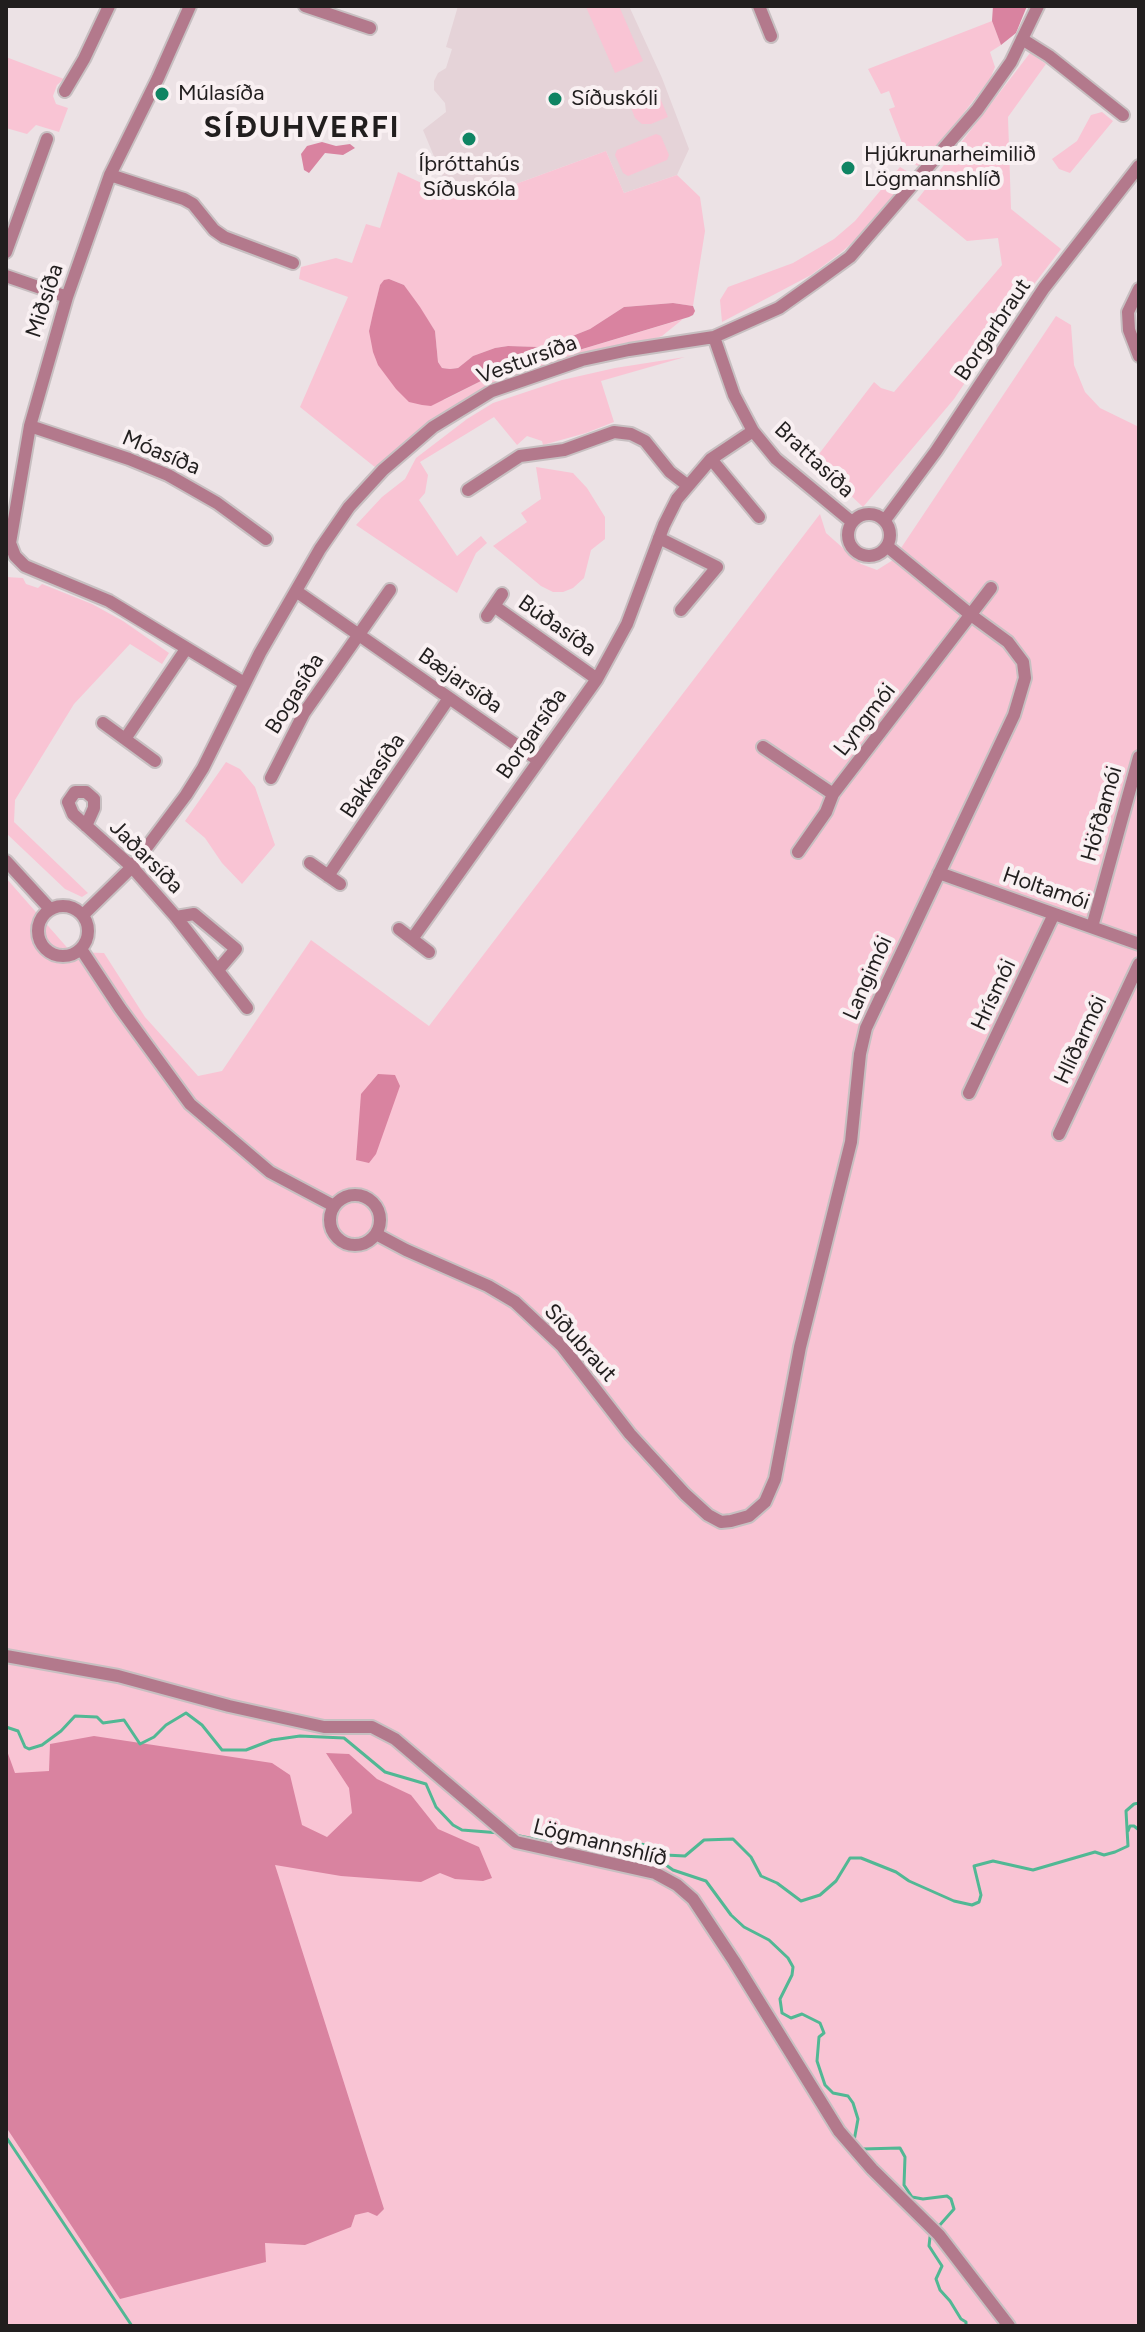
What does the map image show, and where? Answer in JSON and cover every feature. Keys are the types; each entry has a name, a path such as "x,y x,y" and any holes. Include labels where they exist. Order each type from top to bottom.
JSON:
{"street":[{"path":"65,91 109,6"},
{"name":"Miðsíða","path":"190,6 110,175 67,297 30,426 10,543 15,556 25,566 109,601 244,683"},
{"path":"305,6 370,28"},
{"path":"759,6 771,36"},
{"name":"Vestursíða","path":"83,915 132,867 203,768 244,683 334,528 365,488 407,448 461,408 492,391 559,366 629,350 714,337 779,308 850,257 977,110 1011,62 1038,6"},
{"path":"1022,39 1049,56 1123,115"},
{"path":"6,252 47,139"},
{"name":"Borgarbraut","path":"885,520 936,451 1044,288 1139,166"},
{"path":"110,175 184,199 193,204 214,230 224,237 293,263"},
{"path":"6,276 67,297"},
{"path":"1139,289 1128,312 1129,330 1139,356"},
{"name":"Brattasíða","path":"714,337 734,395 753,431 776,459 852,522"},
{"name":"Móasíða","path":"30,426 168,475 210,498 266,539"},
{"name":"Borgarsíða","path":"412,939 597,679 627,624 670,512 687,485 711,459 753,431"},
{"path":"468,490 524,454 564,450 614,432 631,434 645,441 670,472 687,485"},
{"path":"711,459 759,517"},
{"path":"872,514 885,520 891,533 888,547 870,557 857,553 848,536 852,522 858,517 872,514"},
{"path":"659,538 721,562 681,610"},
{"name":"Langimói","path":"721,1522 749,1516 771,1492 800,1347 851,1142 860,1054 866,1028 1014,715 1025,678 1023,662 1016,650 888,547"},
{"name":"Lyngmói","path":"798,852 826,812 833,794 991,588"},
{"path":"359,635 390,590"},
{"name":"Bæjarsíða","path":"296,591 538,760"},
{"name":"Búðasíða","path":"502,594 491,611 597,679"},
{"name":"Bogasíða","path":"271,778 304,713 359,635"},
{"path":"125,739 186,649"},
{"name":"Bakkasíða","path":"328,876 449,698"},
{"path":"103,723 155,761"},
{"path":"763,747 833,794"},
{"name":"Höfðamói","path":"1092,927 1139,757"},
{"name":"Jaðarsíða","path":"86,826 132,867 176,917 247,1008"},
{"path":"6,861 50,909"},
{"path":"310,863 340,884"},
{"name":"Holtamói","path":"939,873 1139,944"},
{"path":"69,906 83,915 89,931 81,949 75,953 52,954 41,943 38,928 50,909 69,906"},
{"name":"Jaðarsíða","path":"176,917 194,914 236,949 218,970"},
{"name":"Hrísmói","path":"969,1093 1054,914"},
{"path":"399,929 429,952"},
{"path":"81,949 190,1104 270,1172 334,1206"},
{"name":"Hlíðarmói","path":"1059,1134 1139,964"},
{"path":"349,1195 369,1200 379,1214 376,1234 366,1243 358,1245 341,1241 329,1218 334,1206 349,1195"},
{"name":"Síðubraut","path":"376,1234 488,1286 515,1302 562,1346 661,1469 708,1515 721,1522"},
{"name":"Lögmannshlíð","path":"6,1656 118,1676 229,1706 324,1727 372,1727 395,1739 516,1842 655,1873 677,1885 693,1899 734,1961 839,2131 872,2169 939,2235 1009,2326"}],"shaded area":[{"name":"Síðuskóli","path":"458,6 629,6 662,78 689,149 677,175 624,193 606,151 494,192 490,183 448,190 423,130 446,112 445,103 434,90 434,81 438,73 446,68 452,49 446,47"},
{"path":"619,6 643,61 615,73 586,7"},
{"path":"993,6 1027,6 1016,33 1001,45 992,21"},
{"path":"992,21 1001,45 990,52 995,67 990,79 921,168 909,161 889,109 895,107 889,91 881,94 868,69"},
{"path":"1030,53 1046,64 1008,117 1011,209 1061,249 1009,317 954,399 863,507 845,490 809,467 874,382 894,392 1002,265 998,238 967,241 917,200"},
{"path":"6,57 64,79 57,85 53,96 56,104 68,108 59,132 36,125 27,134 6,128"},
{"path":"656,88 668,117 642,124 635,118 628,100"},
{"path":"1102,112 1113,121 1070,173 1059,169 1052,159 1077,141 1091,115"},
{"path":"656,134 661,136 669,155 667,160 628,176 623,173 615,155 617,150"},
{"path":"322,142 336,146 350,144 355,148 343,155 325,153 309,173 304,170 301,154 307,146"},
{"path":"606,151 624,193 677,175 700,197 705,231 693,306 673,303 624,307 590,329 570,337 538,347 495,348 473,356 458,368 450,369 442,368 438,362 435,331 404,285 389,279 380,285 369,331 444,400 489,377 683,319 662,336 642,343 498,382 434,419 376,468 300,407 348,297 299,279 301,267 336,258 352,263 366,224 380,228 398,172 430,187 448,190 490,183 494,192"},
{"path":"900,167 913,175 871,225 843,251 811,275 722,322 720,300 728,287 793,263 834,239 855,221"},
{"path":"389,279 404,285 420,307 435,331 438,362 442,368 450,369 458,368 473,356 495,348 538,347 570,337 590,329 624,307 673,303 693,306 695,311 689,317 489,377 431,406 409,402 378,365 373,352 369,331 380,285"},
{"path":"1056,316 1071,325 1074,365 1085,392 1100,408 1139,427 1139,2326 6,2326 6,878 71,952 104,953 145,1017 198,1076 222,1071 311,940 429,1026 820,514 826,533 861,564 877,570 893,560"},
{"path":"685,357 601,381 614,422 543,445 542,441 527,436 517,445 494,417 420,462 428,475 425,493 419,500 457,556 481,536 487,543 476,553 457,593 356,525 382,497 405,479 416,458 493,403 562,380"},
{"path":"536,467 573,473 587,488 605,517 605,539 591,550 584,578 563,592 553,592 541,586 493,546 527,522 521,513 541,499"},
{"path":"6,577 23,578 26,584 38,588 42,584 92,604 169,653 162,664 130,644 74,704 15,800 14,822 88,893 82,897 65,889 6,833"},
{"path":"226,762 240,769 255,787 275,845 242,884 222,863 205,838 185,821"},
{"path":"378,1074 395,1075 400,1086 376,1154 369,1163 356,1160 361,1094"},
{"path":"94,1736 272,1763 290,1775 302,1825 327,1837 352,1813 349,1788 326,1753 349,1754 377,1779 411,1795 438,1829 479,1847 492,1878 483,1881 455,1879 440,1873 421,1882 341,1876 275,1865 384,2209 377,2216 368,2212 355,2215 351,2227 305,2245 265,2243 266,2262 120,2299 6,2127 6,1748 15,1773 49,1771 50,1744"}],"waterway":[{"path":"6,1727 18,1731 29,1749 42,1745 75,1716 97,1717 103,1723 124,1720 140,1744 186,1713 202,1725 222,1750 246,1750 272,1740 300,1736 344,1738 385,1772 426,1784 436,1807 453,1825 462,1830 500,1833"},
{"path":"660,1851 665,1855 685,1856 704,1840 733,1839 751,1857 761,1876 777,1883 801,1901 820,1895 836,1881 850,1858 861,1858 954,1901 972,1905 979,1902 981,1895 974,1866 993,1861 1033,1870 1095,1852 1104,1855 1115,1852 1128,1846 1126,1811 1139,1803"},
{"path":"1128,1831 1130,1826 1139,1830"},
{"path":"515,1835 620,1850 640,1844 654,1846 673,1870 706,1881 731,1915 744,1927 769,1940 788,1958 793,1967 780,1999 782,2013 791,2018 802,2014 820,2023 824,2033 819,2037 817,2061 825,2085 833,2093 848,2096 853,2103 858,2119 854,2141"},
{"path":"6,2137 132,2326"},
{"path":"862,2149 900,2148 905,2157 904,2185 912,2197 947,2196 951,2199 954,2209 939,2226"},
{"path":"930,2237 929,2246 942,2266 936,2279 940,2290 966,2326"}],"place":[{"name":"Múlasíða","path":"162,94"},
{"name":"Síðuskóli","path":"555,99"},
{"name":"Íþróttahús Síðuskóla","path":"469,139"},
{"name":"Hjúkrunarheimilið Lögmannshlíð","path":"848,168"}],"district":[{"name":"SÍÐUHVERFI","path":"302,128"}]}
